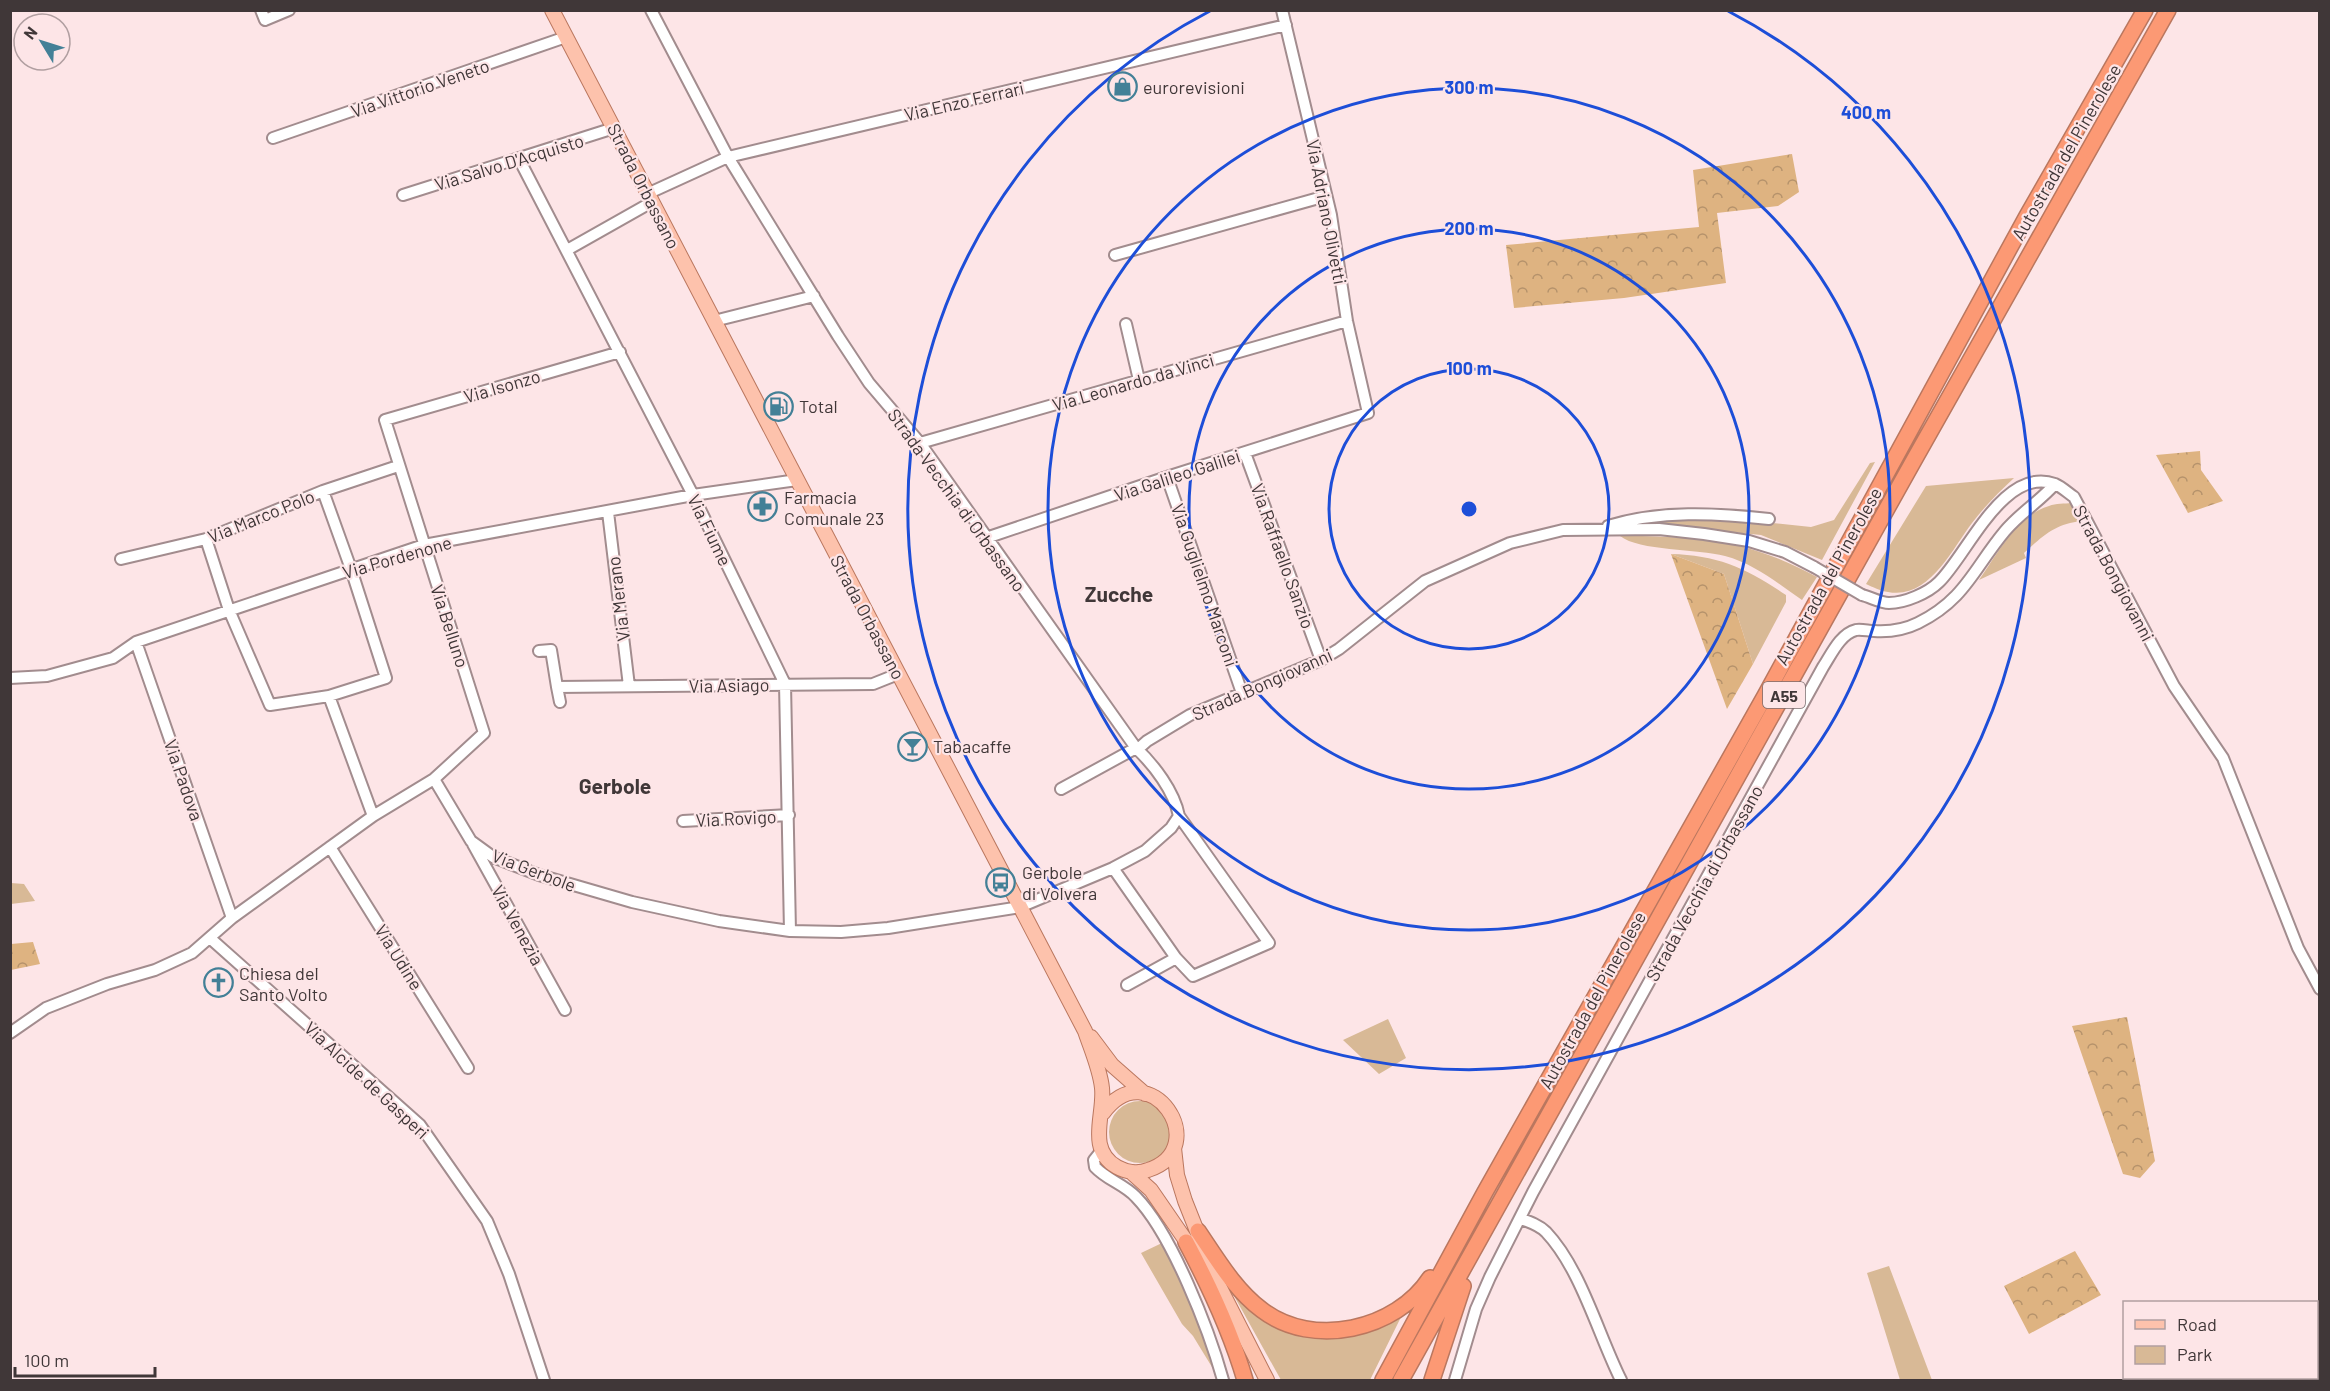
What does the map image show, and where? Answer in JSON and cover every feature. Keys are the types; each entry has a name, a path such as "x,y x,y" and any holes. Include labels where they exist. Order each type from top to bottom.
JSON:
{"highway":[{"name":"Autostrada del Pinerolese","path":"1383,1380 1485,1192 1771,686 2027,216 2145,10"},
{"name":"Autostrada del Pinerolese","path":"1401,1380 1508,1192 1914,460 2168,10"},
{"path":"1198,1231 1246,1298 1264,1312 1298,1327 1318,1331 1338,1331 1375,1322 1398,1311 1422,1290 1485,1192"},
{"path":"1432,1380 1458,1296 1508,1192"},
{"path":"1186,1242 1208,1282 1229,1332 1245,1380"}],"main road":[{"name":"Strada Orbassano","path":"552,10 1085,1031 1101,1079 1103,1113 1098,1125 1098,1138 1102,1150 1114,1165 1131,1172 1151,1190 1218,1284"},
{"name":"Strada Orbassano","path":"1085,1031 1112,1065 1145,1094 1166,1105 1172,1114 1177,1137 1174,1148 1177,1175 1185,1201 1218,1284 1267,1380"},
{"path":"1103,1113 1116,1099 1135,1093 1145,1094"},
{"path":"1131,1172 1144,1172 1157,1167 1167,1159 1174,1148"}],"street":[{"path":"262,11 265,20 290,10"},
{"name":"Strada Vecchia di Orbassano","path":"651,10 728,156 869,383 920,443 1137,749 1161,778 1176,803 1179,816 1269,943 1193,976 1176,958"},
{"name":"Via Adriano Olivetti","path":"1282,10 1326,196 1347,321 1368,413"},
{"name":"Via Enzo Ferrari","path":"567,250 650,197 728,156 1286,25"},
{"name":"Via Vittorio Veneto","path":"273,138 566,37"},
{"name":"Via Salvo D'Acquisto","path":"403,195 614,128"},
{"name":"Via Fiume","path":"519,159 693,495 785,684 790,931"},
{"path":"1115,255 1326,196"},
{"path":"714,321 814,296"},
{"name":"Via Leonardo da Vinci","path":"920,443 1347,321"},
{"path":"1126,324 1139,380"},
{"name":"Via Isonzo","path":"385,420 620,352"},
{"name":"Via Galileo Galilei","path":"986,538 1368,413"},
{"name":"Via Belluno","path":"385,420 484,733 434,779"},
{"name":"Via Raffaello Sanzio","path":"1245,453 1322,660"},
{"name":"Via Marco Polo","path":"121,559 206,539 323,491 398,466"},
{"name":"Via Guglielmo Marconi","path":"1167,477 1242,693"},
{"name":"Via Pordenone","path":"10,678 47,676 113,658 136,642 424,545 693,495 797,480"},
{"name":"Strada Bongiovanni","path":"1061,789 1137,749 1190,715 1322,660 1425,581 1510,543 1536,535 1563,530 1659,529 1749,541 1785,552 1862,595 1888,603 1913,598 1939,583 1985,520 2000,503 2018,489 2034,482 2055,484 2074,497 2174,686 2223,758 2298,948 2319,989"},
{"name":"Strada Vecchia di Orbassano","path":"1455,1380 1476,1309 1533,1192 1823,667 1841,640 1856,630 1892,632 1931,617 1952,601 1971,581 2003,533 2020,513 2040,500 2055,484"},
{"path":"206,539 229,610 270,705 329,696 386,678 323,491"},
{"name":"Via Merano","path":"608,512 628,686"},
{"path":"1597,529 1637,519 1705,513 1769,519"},
{"name":"Via Padova","path":"136,642 232,918"},
{"path":"539,651 551,650 560,702"},
{"name":"Via Asiago","path":"557,687 873,684 898,674"},
{"path":"329,696 373,816"},
{"path":"10,1033 46,1008 182,959 211,939 232,918 373,816 434,779"},
{"name":"Via Gerbole","path":"434,779 471,841 493,857 539,876 611,896 719,921 790,931 841,932 888,928 1020,907 1113,868 1145,851 1171,828 1179,816"},
{"name":"Via Rovigo","path":"683,821 789,815"},
{"name":"Via Venezia","path":"471,841 565,1010"},
{"name":"Via Udine","path":"330,847 468,1068"},
{"path":"1113,868 1176,958 1126,986"},
{"name":"Via Alcide de Gasperi","path":"211,939 420,1125 487,1221 509,1274 544,1380"},
{"path":"1102,1150 1095,1160 1095,1167 1134,1194 1153,1216 1191,1291 1223,1380"},
{"path":"1521,1219 1534,1223 1545,1231 1576,1276 1621,1380"}],"green space":[{"path":"1792,154 1799,192 1778,206 1717,213 1726,283 1624,298 1514,308 1506,245 1699,227 1693,170"},
{"path":"2200,451 2201,470 2223,501 2188,513 2156,455"},
{"path":"1875,462 1822,560 1761,535 1649,524 1648,521 1724,518 1811,527 1834,520 1870,463"},
{"path":"2014,478 1982,511 1938,570 1927,581 1903,592 1885,591 1866,584 1926,486"},
{"path":"2072,503 2082,521 2050,531 2024,553 2026,558 1979,580 2009,537 2027,518 2052,505"},
{"path":"1621,535 1693,538 1736,545 1778,558 1817,577 1802,600 1736,559 1641,544 1629,541"},
{"path":"1671,554 1703,557 1732,565 1786,595 1786,602 1753,664 1724,574"},
{"path":"1671,554 1724,574 1753,664 1727,709"},
{"path":"11,883 24,884 35,901 11,904"},
{"path":"33,942 40,964 11,970 11,944"},
{"path":"2127,1017 2155,1161 2140,1178 2123,1174 2072,1026"},
{"path":"1388,1019 1406,1058 1379,1074 1343,1040"},
{"path":"1140,1101 1162,1110 1171,1132 1162,1154 1140,1163 1118,1154 1109,1132 1118,1110"},
{"path":"1162,1243 1199,1322 1215,1372 1193,1336 1182,1324 1141,1253"},
{"path":"2075,1251 2101,1295 2029,1334 2004,1286"},
{"path":"1889,1266 1932,1380 1900,1380 1867,1273"},
{"path":"1233,1294 1245,1304 1298,1333 1402,1315 1370,1380 1281,1380"}],"place":[{"name":"eurorevisioni","path":"1122,87"},
{"name":"Total","path":"778,406"},
{"name":"Farmacia Comunale 23","path":"763,507"},
{"name":"Tabacaffe","path":"912,746"},
{"name":"Gerbole di Volvera","path":"1001,882"},
{"name":"Chiesa del Santo Volto","path":"218,983"}],"district":[{"name":"Zucche","path":"1119,593"},
{"name":"Gerbole","path":"615,785"}]}
